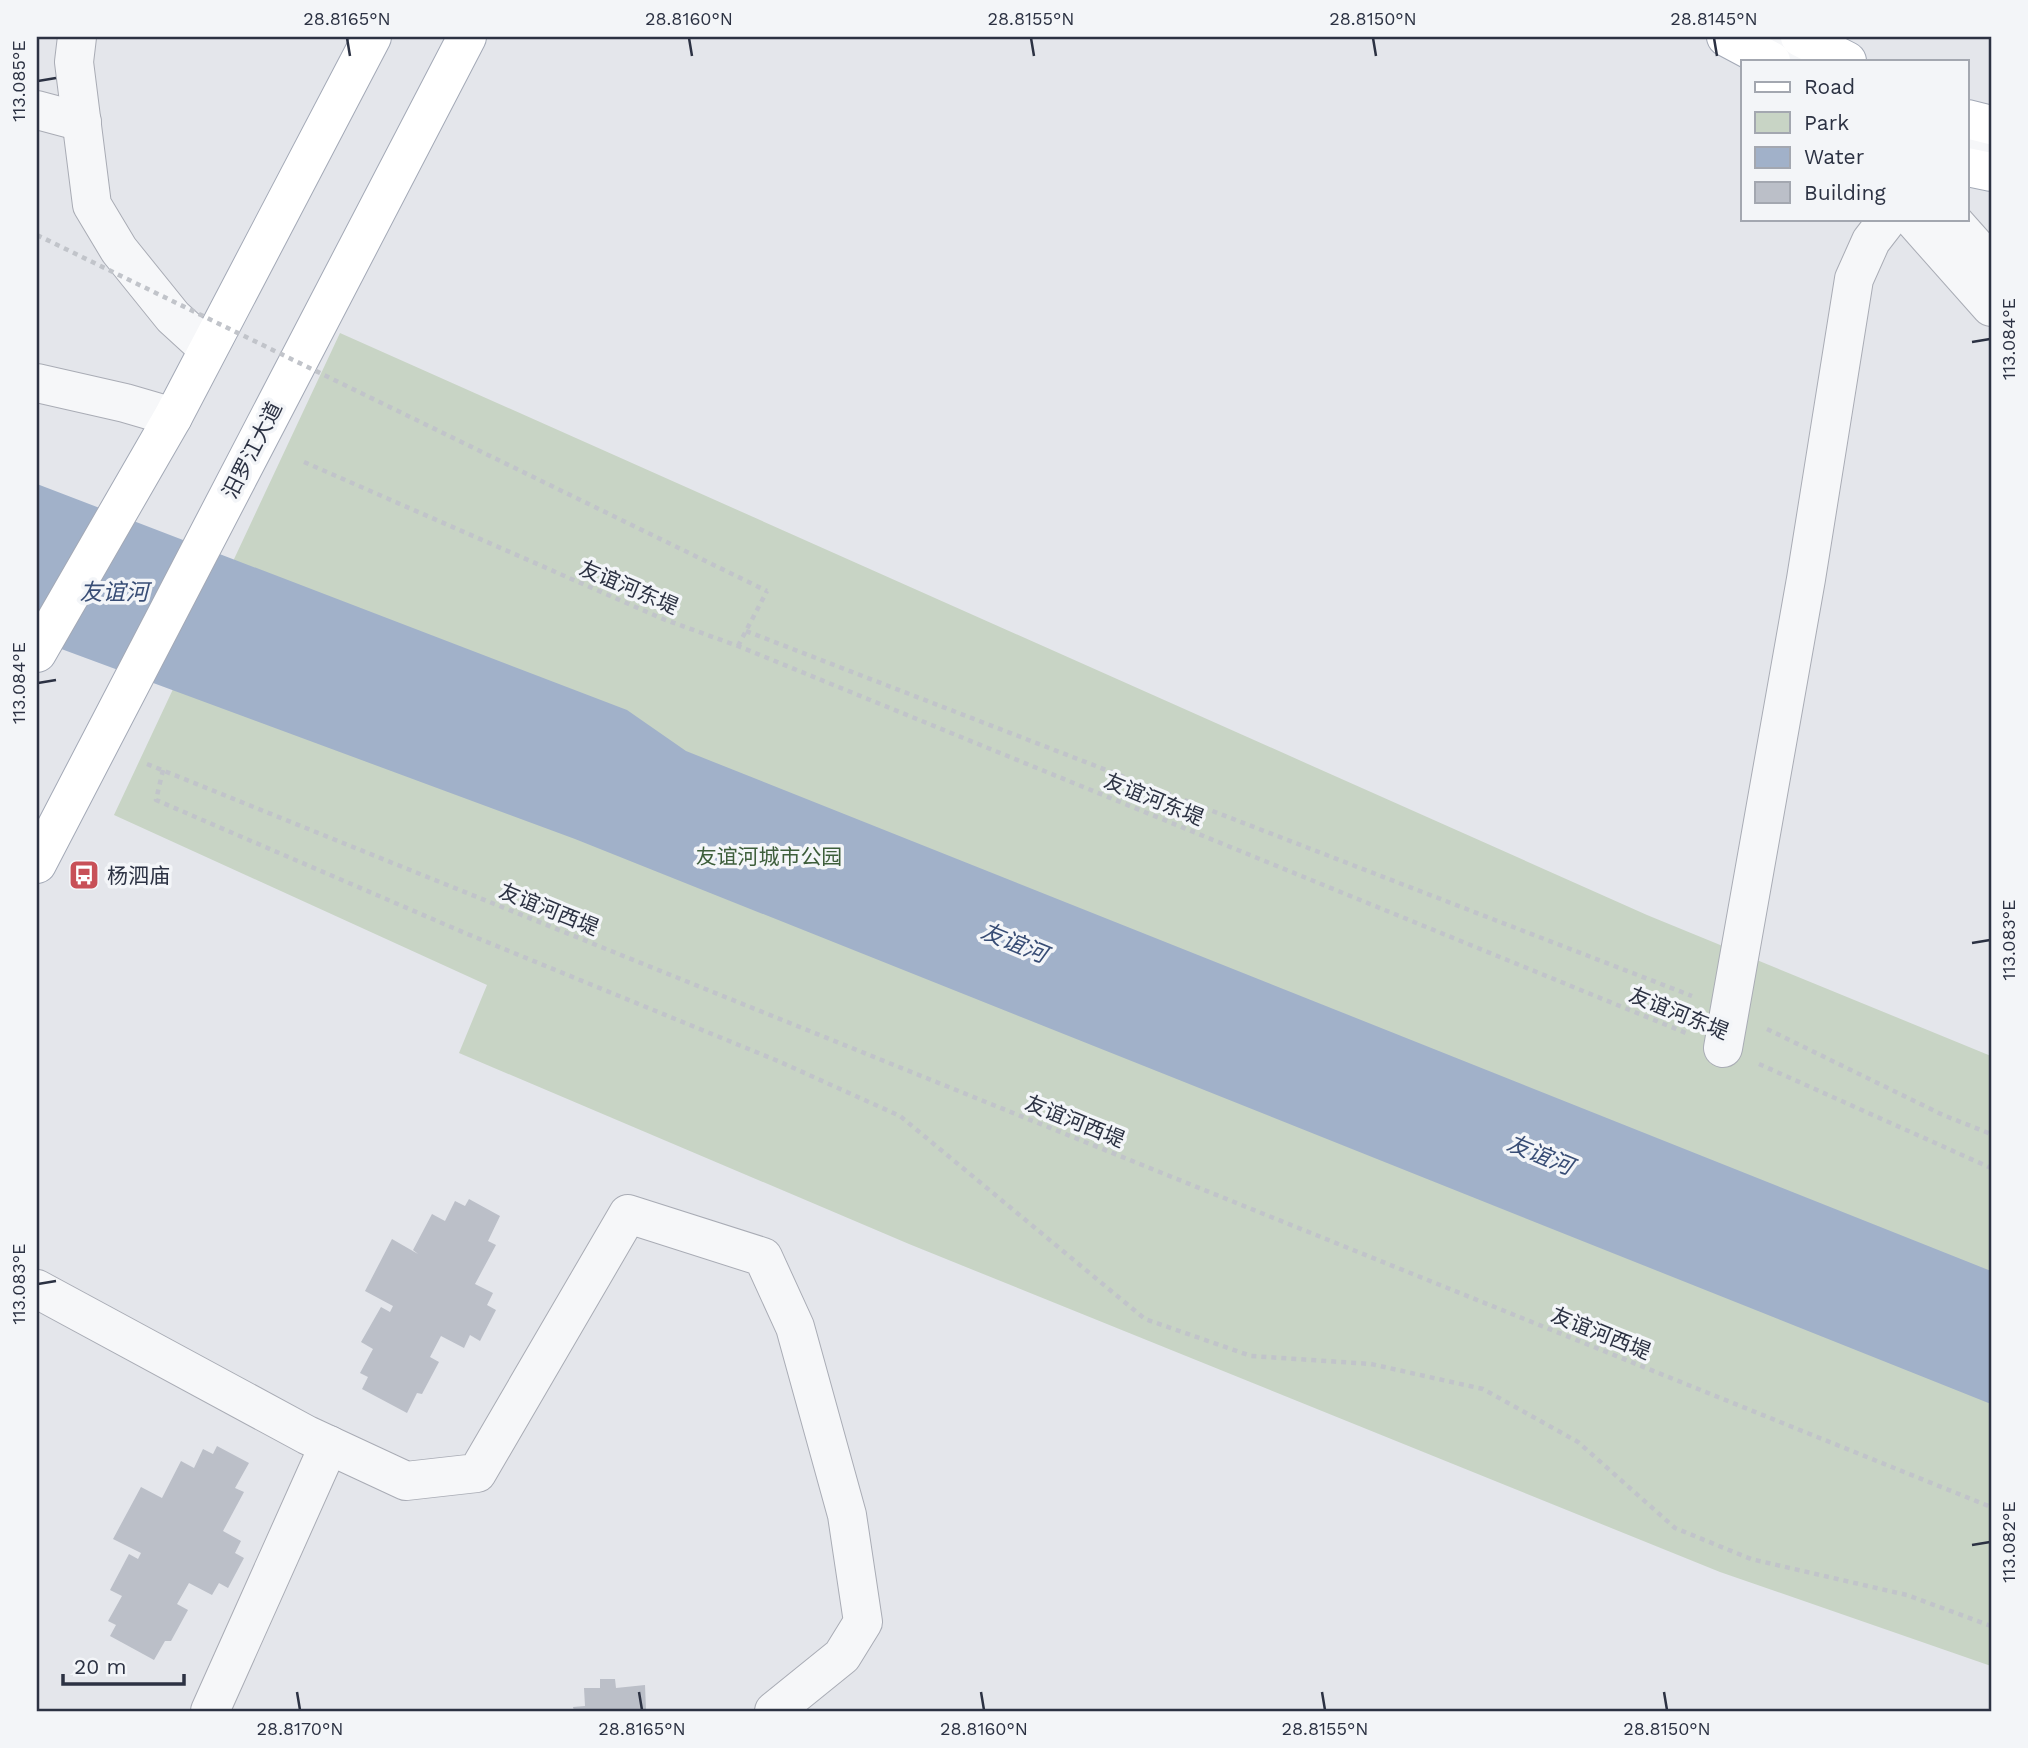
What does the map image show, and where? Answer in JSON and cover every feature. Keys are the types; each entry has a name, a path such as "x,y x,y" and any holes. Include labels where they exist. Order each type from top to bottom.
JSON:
{"main road":[{"path":"37,653 173,417 372,37"},
{"name":"汨罗江大道","path":"37,863 467,37"},
{"path":"1800,37 1845,60"},
{"path":"1968,119 1991,125"},
{"path":"1968,167 1991,172"}],"street":[{"path":"77,37 74,62 92,205 119,250 173,317 208,349"},
{"path":"1756,48 1795,60"},
{"path":"37,110 82,122"},
{"path":"1968,148 1991,140"},
{"path":"1723,1048 1806,579 1854,279 1871,242 1887,220"},
{"path":"1914,220 1991,307"},
{"path":"1952,220 1991,264"},
{"path":"37,383 125,402 173,417"},
{"path":"37,1289 329,1445 406,1481 477,1473 628,1214 763,1257 795,1327 847,1515 863,1622 842,1656 774,1711"},
{"path":"210,1711 329,1445"}],"path":[{"path":"37,235 767,592 738,646"},
{"name":"友谊河东堤","path":"304,462 663,619 738,646 1723,1048 1991,1168"},
{"path":"746,631 1730,1011 1943,1115 1991,1134"},
{"name":"友谊河西堤","path":"147,764 1991,1507"},
{"path":"163,770 156,800 466,933 778,1061 900,1116 1145,1319 1251,1356 1371,1364 1483,1388 1578,1442 1675,1528 1751,1559 1907,1595 1991,1626"}],"green space":[{"name":"友谊河城市公园","path":"340,333 1647,915 1991,1056 1991,1666 1720,1572 909,1244 459,1053 487,985 114,815"}],"water":[{"name":"友谊河","path":"37,484 627,710 686,751 1991,1271 1991,1404 575,839 37,640"}],"building":[{"path":"469,1199 500,1216 488,1241 496,1245 475,1284 493,1293 487,1305 496,1310 480,1341 470,1335 464,1348 441,1336 430,1357 439,1362 422,1394 417,1393 407,1413 362,1389 368,1377 360,1373 373,1349 361,1342 381,1307 390,1312 393,1306 365,1291 392,1239 418,1254 413,1250 432,1214 445,1221 455,1201 465,1206"},
{"path":"217,1446 249,1463 235,1488 244,1492 223,1531 241,1541 235,1553 244,1558 228,1588 219,1583 212,1595 189,1583 177,1604 188,1610 171,1641 165,1641 154,1660 110,1636 116,1625 108,1621 122,1596 110,1590 129,1554 138,1559 141,1553 113,1539 141,1487 162,1498 181,1461 194,1468 203,1449 213,1454"},
{"path":"600,1679 615,1679 616,1688 645,1685 646,1709 652,1711 574,1711 573,1707 585,1706 584,1688 600,1688"}],"place":[{"name":"杨泗庙","path":"84,875"}]}
